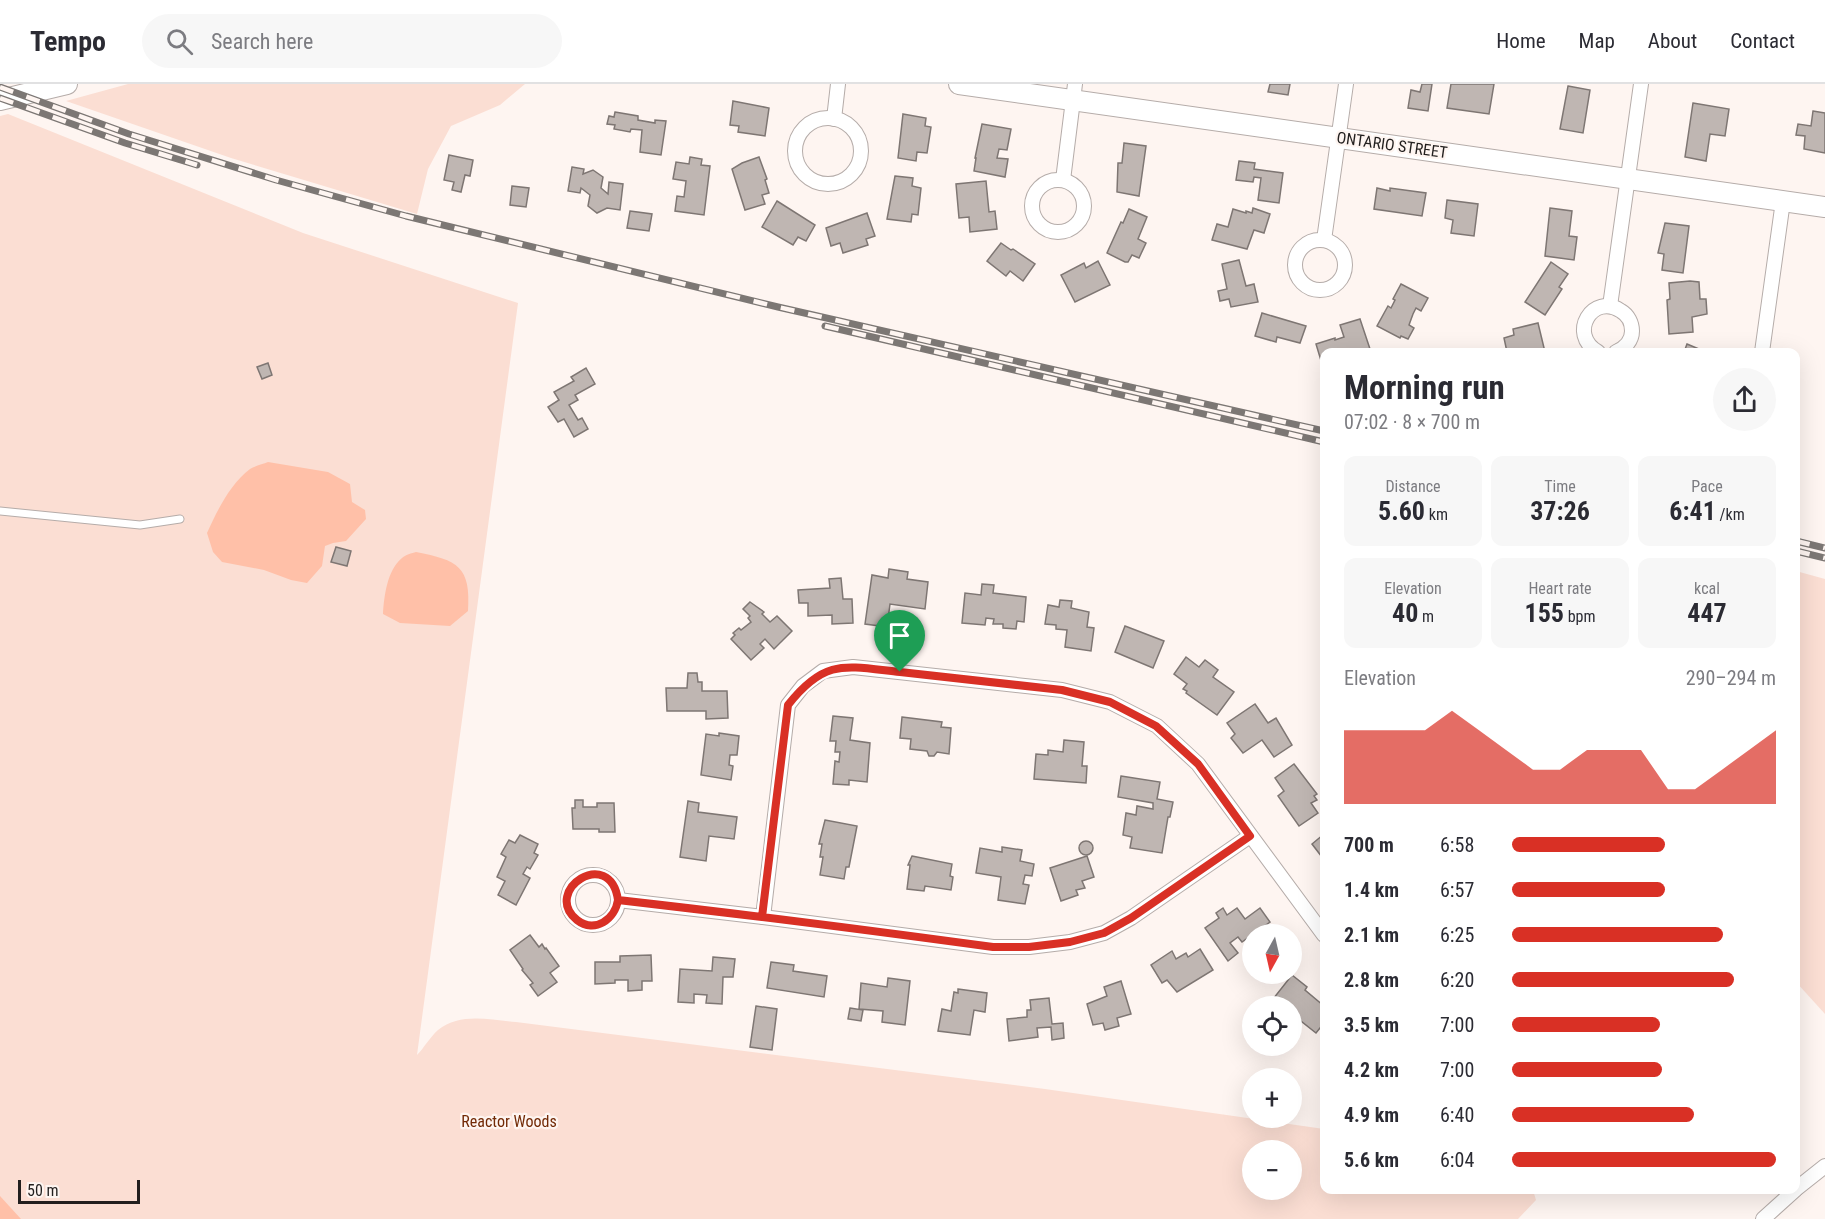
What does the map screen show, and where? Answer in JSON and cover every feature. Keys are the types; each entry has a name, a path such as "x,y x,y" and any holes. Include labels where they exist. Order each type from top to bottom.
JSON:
{"main road":[{"path":"0,100 67,84"},
{"name":"ONTARIO STREET","path":"958,84 1074,92 1339,137 1825,207"}],"street":[{"path":"834,119 838,84"},
{"path":"1324,240 1346,84"},
{"path":"1610,306 1641,84"},
{"path":"1063,180 1074,92"},
{"path":"820,119 834,119 850,126 856,134 861,153 859,164 846,179 836,183 816,182 800,169 796,159 797,139 811,123 820,119"},
{"path":"1763,348 1783,201"},
{"path":"1593,348 1587,343 1583,328 1585,320 1595,309 1610,306 1625,314 1632,328 1628,344 1622,348"},
{"path":"762,917 788,705 803,686 823,671 853,667 1062,690 1110,702 1156,726 1198,764 1320,930"},
{"path":"618,900 993,947 1029,947 1070,942 1104,933 1131,918 1250,836"},
{"path":"1800,1183 1825,1166"},
{"path":"1763,1219 1788,1194"}],"lane":[{"path":"0,511 140,525 180,519"}],"green space":[{"path":"128,84 525,84 500,105 451,126 428,169 417,214 231,158 66,101"},
{"name":"Reactor Woods","path":"8,114 303,233 518,303 417,1055 435,1033 447,1024 476,1018 1045,1089 1242,1117 1242,1128 1302,1128 1302,1126 1320,1128 1320,1194 1534,1194 1536,1200 1518,1219 0,1219 0,116"},
{"path":"1800,572 1825,579 1825,1014 1800,986"}],"shaded area":[{"path":"268,462 328,472 350,484 352,502 365,510 366,519 346,541 325,546 322,566 307,583 264,570 222,562 213,552 207,533 225,498 236,482 250,469"},
{"path":"416,552 442,558 459,568 464,575 467,584 468,611 450,626 400,623 383,614 385,592 393,569 403,557"},
{"path":"0,1196 21,1219 0,1219"}],"building":[{"path":"1270,84 1290,84 1288,95 1268,92"},
{"path":"1422,84 1432,84 1428,111 1408,108 1411,90 1420,92"},
{"path":"1451,84 1494,84 1489,114 1447,108"},
{"path":"1568,86 1590,90 1583,133 1560,129"},
{"path":"733,101 769,108 765,136 738,132 739,126 730,125"},
{"path":"1693,103 1729,109 1725,136 1710,134 1706,161 1685,157"},
{"path":"1813,111 1825,113 1825,153 1804,149 1805,136 1796,135 1798,124 1811,126"},
{"path":"615,112 638,116 638,120 655,123 655,120 666,121 661,155 640,152 642,130 631,129 630,132 614,129 615,125 607,124 609,116 614,117"},
{"path":"903,114 926,118 925,126 931,127 927,153 917,152 916,161 898,158"},
{"path":"982,124 1011,129 1007,150 999,149 997,158 1008,159 1005,177 974,171"},
{"path":"1124,143 1146,146 1139,196 1117,192 1118,163 1122,163"},
{"path":"449,155 473,160 470,176 465,175 461,192 452,190 454,182 444,180"},
{"path":"690,157 702,159 701,165 710,166 704,215 675,211 677,196 684,197 686,181 673,179 676,162 689,164"},
{"path":"759,157 767,179 765,180 769,193 762,195 765,204 745,210 732,169"},
{"path":"1239,161 1255,163 1254,169 1283,173 1279,203 1258,200 1261,178 1254,177 1253,182 1236,180"},
{"path":"572,167 584,169 583,174 593,170 603,177 601,188 608,194 609,182 623,184 620,210 607,208 597,213 588,206 590,195 581,188 580,193 568,191"},
{"path":"895,176 913,178 912,186 921,188 918,215 912,214 911,222 887,219"},
{"path":"986,181 989,212 995,211 997,229 970,232 969,217 959,218 956,184"},
{"path":"512,186 529,188 526,207 510,205"},
{"path":"1377,188 1426,193 1422,216 1374,209"},
{"path":"1447,200 1478,204 1474,236 1451,233 1453,220 1445,218"},
{"path":"777,201 815,225 806,241 798,237 793,245 762,227"},
{"path":"1253,208 1270,214 1264,233 1254,230 1247,249 1212,240 1217,224 1228,227 1233,209 1252,213"},
{"path":"1550,208 1572,211 1569,236 1577,237 1574,260 1545,256"},
{"path":"1129,209 1147,217 1138,239 1146,243 1139,258 1132,255 1128,262 1125,262 1107,253"},
{"path":"630,211 652,214 649,231 627,228"},
{"path":"867,213 875,236 866,239 868,245 843,253 840,243 831,246 826,228"},
{"path":"1665,223 1689,226 1683,273 1662,270 1664,254 1658,253"},
{"path":"1001,243 1035,264 1023,281 1010,271 1006,276 987,261"},
{"path":"1239,260 1246,286 1254,284 1258,302 1231,307 1229,299 1220,301 1218,291 1227,289 1222,264"},
{"path":"1098,261 1110,285 1075,302 1061,275 1084,263 1086,268"},
{"path":"1551,262 1568,274 1559,287 1562,289 1545,315 1525,302"},
{"path":"1699,282 1700,299 1706,299 1707,314 1692,317 1693,332 1669,334 1667,300 1670,299 1669,283"},
{"path":"1401,284 1428,298 1421,311 1416,308 1413,314 1409,325 1414,328 1408,339 1401,336 1400,338 1377,326 1388,306 1391,308"},
{"path":"1262,313 1306,326 1300,343 1277,337 1276,342 1255,336"},
{"path":"1360,319 1370,348 1320,348 1320,357 1316,344 1344,337 1340,325"},
{"path":"1538,323 1544,348 1506,348 1504,338 1514,335 1513,329"},
{"path":"268,363 272,375 262,379 257,367"},
{"path":"586,368 595,384 575,395 578,400 569,405 578,420 582,418 588,429 574,437 564,419 558,422 548,407 559,400 554,392 574,381 571,377"},
{"path":"336,547 351,551 347,566 331,562"},
{"path":"889,569 908,572 907,579 928,582 925,609 890,604 887,627 865,624 872,575 888,578"},
{"path":"841,578 843,599 852,599 853,623 832,624 832,615 808,616 808,603 799,603 798,590 830,588 829,579"},
{"path":"982,584 994,585 993,593 1026,597 1024,622 1017,621 1016,629 1003,628 1003,624 993,624 994,619 986,618 985,625 962,623 965,593 981,595"},
{"path":"1060,600 1072,601 1071,608 1089,612 1087,627 1094,628 1091,651 1065,647 1067,630 1056,629 1056,625 1045,624 1048,605 1059,607"},
{"path":"750,602 764,612 762,614 770,622 777,616 792,631 774,649 765,639 760,644 764,648 751,660 731,639 735,635 733,633 751,622 748,618 750,616 743,609"},
{"path":"1125,626 1164,641 1153,668 1115,652"},
{"path":"1186,657 1199,667 1205,660 1218,670 1213,677 1234,692 1217,715 1186,693 1187,691 1183,689 1187,684 1174,674"},
{"path":"688,673 697,673 698,682 702,682 702,691 727,691 728,718 706,719 706,711 667,711 666,688 687,688"},
{"path":"1255,704 1268,723 1276,718 1292,745 1274,757 1262,740 1243,753 1231,738 1235,734 1227,723"},
{"path":"833,716 853,718 850,740 870,743 867,782 849,780 849,785 833,784 835,761 839,762 840,752 835,752 836,741 830,741"},
{"path":"902,717 942,722 941,727 951,728 949,754 937,752 934,756 929,756 927,751 910,749 911,739 900,738"},
{"path":"719,733 739,736 737,755 730,755 729,765 733,766 731,780 701,775 706,734 719,736"},
{"path":"1064,740 1084,742 1082,766 1087,766 1086,783 1034,779 1036,754 1048,755 1048,750 1063,752"},
{"path":"1294,764 1317,794 1314,796 1317,800 1311,803 1318,813 1299,826 1278,796 1284,791 1275,778"},
{"path":"1121,776 1160,782 1157,799 1173,802 1162,853 1130,848 1132,837 1123,835 1126,813 1136,815 1137,806 1153,809 1153,803 1118,797"},
{"path":"575,800 583,800 583,807 597,807 597,803 614,803 615,832 599,832 599,829 573,829 572,808 575,808"},
{"path":"688,801 699,803 698,812 737,817 734,839 709,836 706,861 680,857"},
{"path":"825,820 857,826 849,867 846,867 844,879 820,875 823,857 820,857 822,844 819,844"},
{"path":"520,835 538,844 534,853 538,855 530,869 527,867 523,874 530,878 516,905 498,895 505,881 497,877 506,857 501,854 509,840 515,843"},
{"path":"1320,837 1320,854 1312,844"},
{"path":"1086,841 1091,843 1093,848 1091,853 1086,855 1081,853 1079,848 1081,843"},
{"path":"1002,847 1022,850 1020,861 1034,864 1032,876 1025,875 1023,884 1029,885 1025,904 998,900 1001,877 976,873 980,848 1002,852"},
{"path":"912,856 952,864 951,890 925,886 924,891 907,889 910,865 908,865"},
{"path":"1087,856 1094,877 1082,881 1085,888 1076,890 1078,895 1061,901 1050,868"},
{"path":"1223,908 1227,915 1237,908 1245,919 1260,908 1270,922 1242,924 1242,942 1238,937 1230,943 1238,953 1228,961 1205,928 1219,918 1216,913"},
{"path":"530,935 539,947 542,944 546,948 559,966 550,973 557,982 538,996 530,985 533,983 510,950"},
{"path":"1200,949 1213,970 1177,992 1167,980 1162,983 1151,965 1172,951 1176,959 1186,953 1188,957"},
{"path":"651,955 652,981 642,981 642,990 628,991 628,980 595,984 595,962 620,962 620,956"},
{"path":"713,957 735,959 733,977 723,977 722,1004 706,1003 707,995 694,994 694,1003 678,1002 680,969 712,971"},
{"path":"771,962 794,965 793,971 827,976 824,997 767,988"},
{"path":"888,978 910,981 905,1025 882,1022 883,1011 859,1009 861,983 887,987"},
{"path":"1121,981 1131,1014 1117,1018 1119,1026 1105,1030 1103,1023 1093,1025 1087,1004 1107,996 1104,987"},
{"path":"1302,983 1307,987 1305,990 1320,1003 1320,1028 1316,1033 1302,1022 1302,996 1275,996 1285,984"},
{"path":"958,989 987,993 985,1012 974,1010 970,1035 938,1031 942,1009 951,1011 954,992 958,993"},
{"path":"1049,998 1052,1024 1063,1023 1064,1038 1052,1040 1051,1027 1037,1028 1038,1037 1009,1041 1007,1019 1027,1017 1027,1010 1031,1010 1030,1000"},
{"path":"756,1006 777,1009 772,1050 750,1047"},
{"path":"850,1008 863,1010 861,1021 848,1019"}],"railway":[{"path":"0,87 129,134 276,180 406,216 778,307 1320,430"},
{"path":"0,98 125,143 197,165"},
{"path":"825,326 1320,441"},
{"path":"1800,542 1825,548"},
{"path":"1800,552 1825,558"}],"route":[{"path":"900,672 853,667 823,671 803,686 788,705 762,917 618,900 613,915 607,921 599,924 583,923 571,913 567,897 570,888 582,877 590,874 607,878 613,884 618,900 993,947 1029,947 1070,942 1104,933 1131,918 1250,836 1198,764 1156,726 1110,702 1062,690 900,672"}]}
